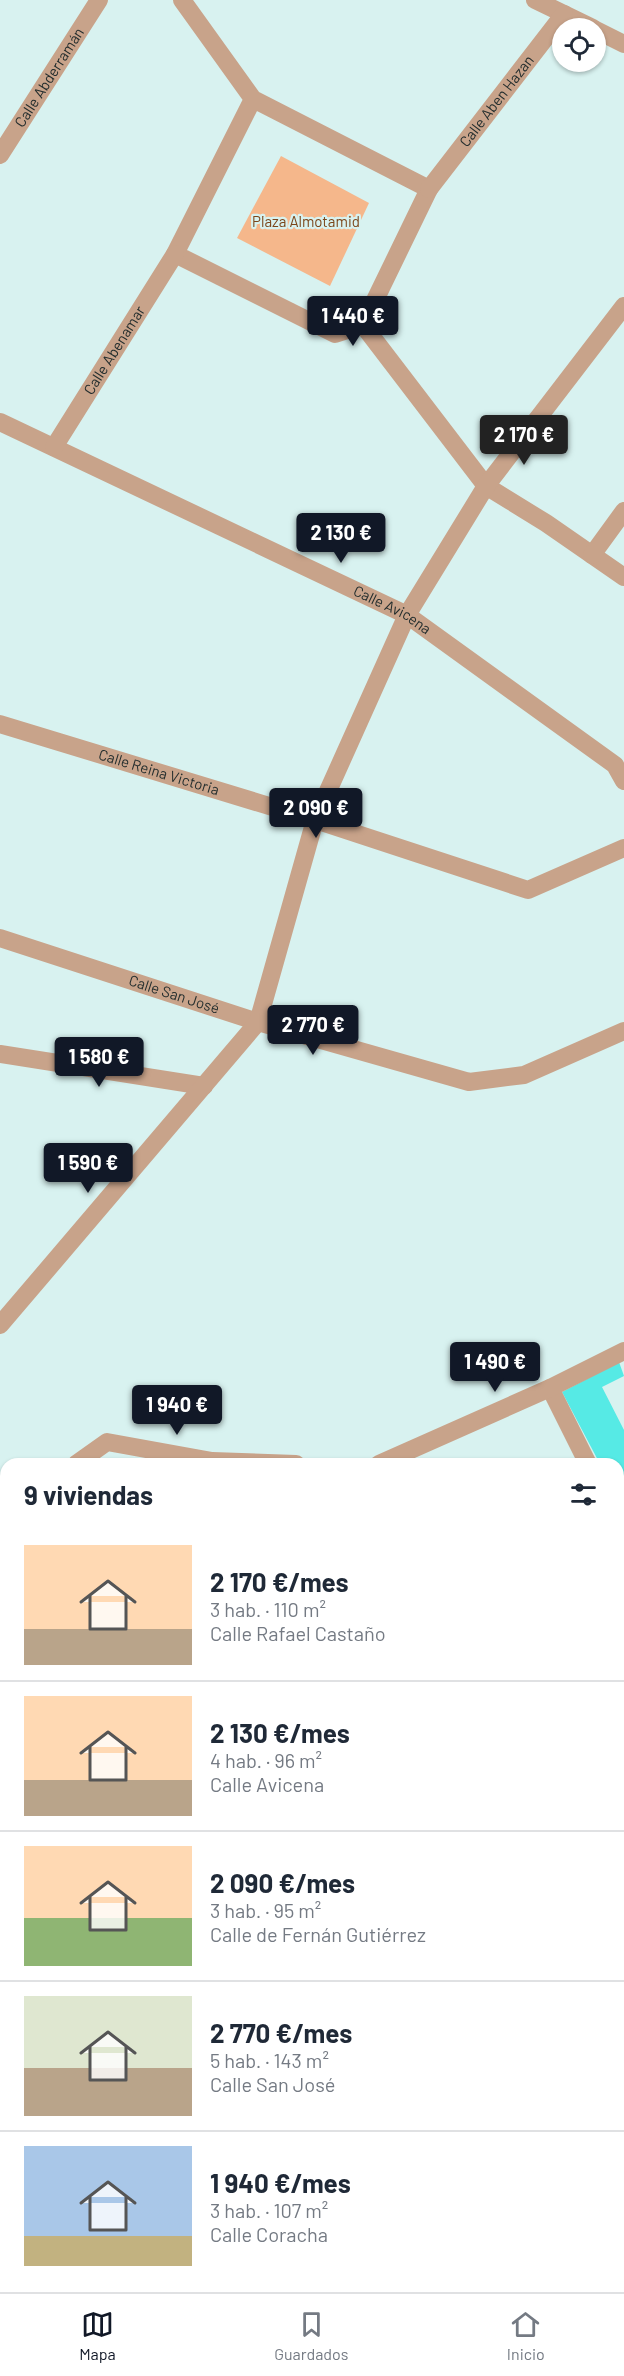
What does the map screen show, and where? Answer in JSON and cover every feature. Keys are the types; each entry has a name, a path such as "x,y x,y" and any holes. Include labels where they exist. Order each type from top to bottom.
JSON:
{"street":[{"name":"Calle Abderramán","path":"0,155 99,0"},
{"path":"182,0 253,99 429,189 363,325 334,334 175,254 253,99"},
{"path":"535,0 572,18"},
{"name":"Calle Aben Hazan","path":"429,189 564,14"},
{"path":"606,35 624,44"},
{"name":"Calle Abenamar","path":"54,447 175,254"},
{"path":"0,1325 258,1022 315,820 407,615 486,486 624,306"},
{"path":"363,325 486,486 624,577"},
{"name":"Calle Avicena","path":"0,422 407,615 615,765 624,781"},
{"path":"592,555 624,511"},
{"name":"Calle Reina Victoria","path":"0,724 315,820 528,890 624,848"},
{"name":"Calle San José","path":"0,938 258,1022 469,1082 524,1075 624,1031"},
{"path":"0,1054 204,1086"},
{"path":"392,1458 550,1388 624,1351"},
{"path":"550,1388 585,1458"},
{"path":"84,1458 107,1442 195,1458"}],"green space":[{"name":"Plaza Almotamid","path":"281,156 369,203 330,286 237,238"}],"building":[{"path":"619,1362 624,1376 602,1387 624,1430 624,1458 597,1458 562,1392"}]}
